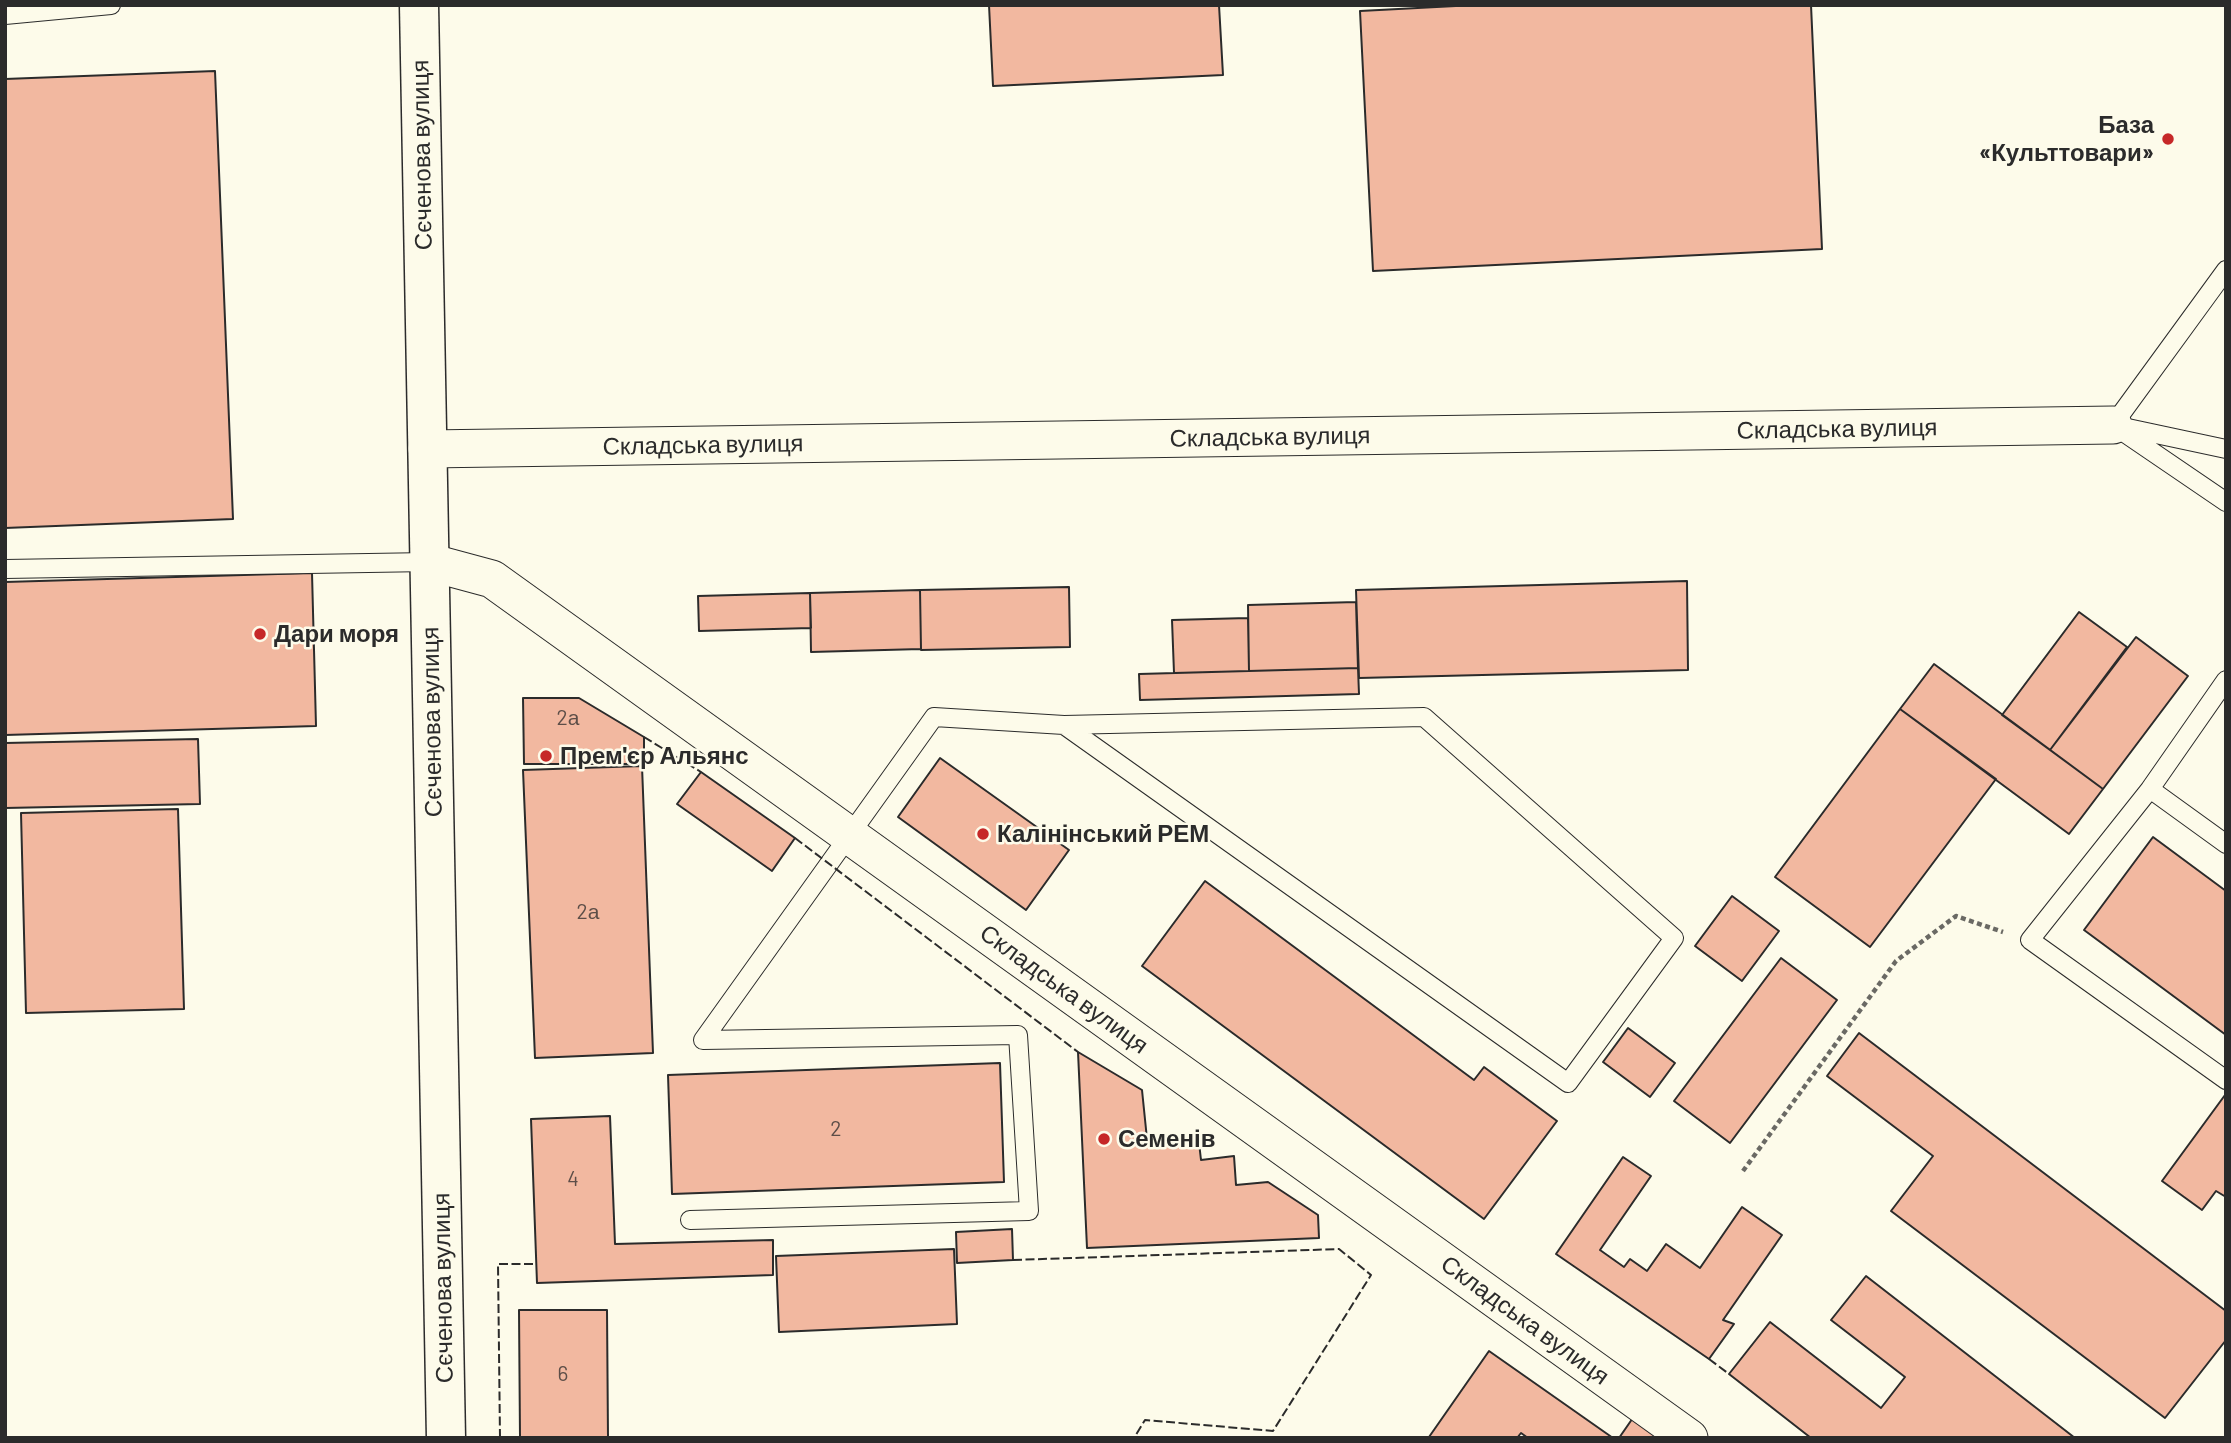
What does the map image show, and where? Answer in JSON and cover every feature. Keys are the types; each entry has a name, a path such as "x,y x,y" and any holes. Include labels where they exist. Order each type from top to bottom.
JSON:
{"street":[{"name":"Сєченова вулиця","path":"419,5 446,1438"},
{"name":"Складська вулиця","path":"427,449 2113,425"},
{"name":"Складська вулиця","path":"429,562 492,579 1689,1438"}],"lane":[{"path":"5,15 111,5"},
{"path":"2113,425 2226,270"},
{"path":"2113,425 2226,449"},
{"path":"2113,425 2226,502"},
{"path":"5,569 429,562"},
{"path":"2226,680 2150,789 2029,940 2226,1080"},
{"path":"690,1220 1029,1211 1018,1035 703,1040 934,717 1065,725 1424,717 1674,938 1568,1083 1065,725"},
{"path":"2150,789 2226,844"}],"path":[{"path":"1743,1171 1896,961 1956,916 2029,940"}],"building":[{"path":"989,5 1219,5 1223,75 993,86"},
{"path":"1475,5 1811,5 1822,249 1373,271 1360,11"},
{"path":"215,71 233,519 5,528 5,79"},
{"path":"312,573 316,726 5,735 5,582"},
{"path":"1687,581 1688,670 1359,678 1356,590"},
{"path":"1069,587 1070,647 921,650 920,590"},
{"path":"920,590 921,649 811,652 810,593"},
{"path":"810,593 811,628 699,631 698,596"},
{"path":"1356,602 1358,668 1249,671 1248,605"},
{"path":"2079,612 2127,647 2050,750 2002,715"},
{"path":"1248,618 1249,671 1174,673 1172,620"},
{"path":"2136,637 2188,676 2103,789 2050,750"},
{"path":"1934,664 2103,789 2069,834 1900,709"},
{"path":"1358,668 1359,694 1140,700 1139,674"},
{"path":"523,698 579,698 644,737 644,764 524,764"},
{"path":"1900,709 1996,779 1870,947 1775,877"},
{"path":"198,739 200,804 5,808 5,743"},
{"name":"Калінінський РЕМ","path":"940,758 1069,850 1026,910 898,817"},
{"path":"642,766 653,1053 535,1058 523,770"},
{"path":"701,772 795,838 772,871 677,804"},
{"path":"178,809 184,1009 26,1013 21,813"},
{"path":"2153,837 2226,891 2226,1035 2084,930"},
{"path":"1205,881 1474,1080 1484,1067 1557,1121 1484,1219 1142,966"},
{"path":"1732,896 1779,931 1742,981 1695,946"},
{"path":"1781,958 1837,1000 1730,1143 1674,1101"},
{"path":"1628,1028 1675,1063 1650,1097 1603,1062"},
{"path":"1859,1033 2226,1311 2226,1340 2165,1418 1891,1211 1933,1156 1827,1076"},
{"path":"1078,1052 1142,1090 1147,1139 1198,1134 1201,1160 1234,1156 1236,1185 1268,1182 1318,1215 1319,1238 1087,1248"},
{"path":"1000,1063 1004,1182 672,1194 668,1075"},
{"path":"2225,1095 2226,1197 2216,1191 2202,1210 2162,1181"},
{"path":"610,1116 615,1244 773,1240 773,1275 537,1283 531,1119"},
{"path":"1623,1157 1651,1176 1600,1250 1624,1267 1630,1259 1647,1271 1666,1244 1700,1268 1742,1207 1782,1235 1723,1320 1734,1324 1709,1359 1556,1254"},
{"path":"1012,1229 1013,1260 957,1263 956,1232"},
{"path":"954,1249 957,1324 779,1332 776,1256"},
{"path":"1866,1276 2075,1438 1811,1438 1729,1374 1770,1322 1881,1408 1905,1377 1831,1320"},
{"path":"519,1310 607,1310 608,1438 520,1438"},
{"path":"1489,1351 1613,1438 1528,1438 1521,1433 1517,1438 1429,1437"},
{"path":"1637,1412 1673,1438 1619,1438"}],"fence":[{"path":"644,737 701,772"},
{"path":"795,838 1078,1052"},
{"path":"1013,1260 1339,1249 1371,1275 1273,1431 1145,1420 1134,1438"},
{"path":"500,1438 498,1264 536,1264"},
{"path":"1709,1359 1729,1374"}],"place":[{"name":"База «Культтовари»","path":"2168,139"},
{"name":"Дари моря","path":"260,634"},
{"name":"Прем'єр Альянс","path":"546,756"},
{"name":"Калінінський РЕМ","path":"983,834"},
{"name":"Семенів","path":"1104,1139"}]}
